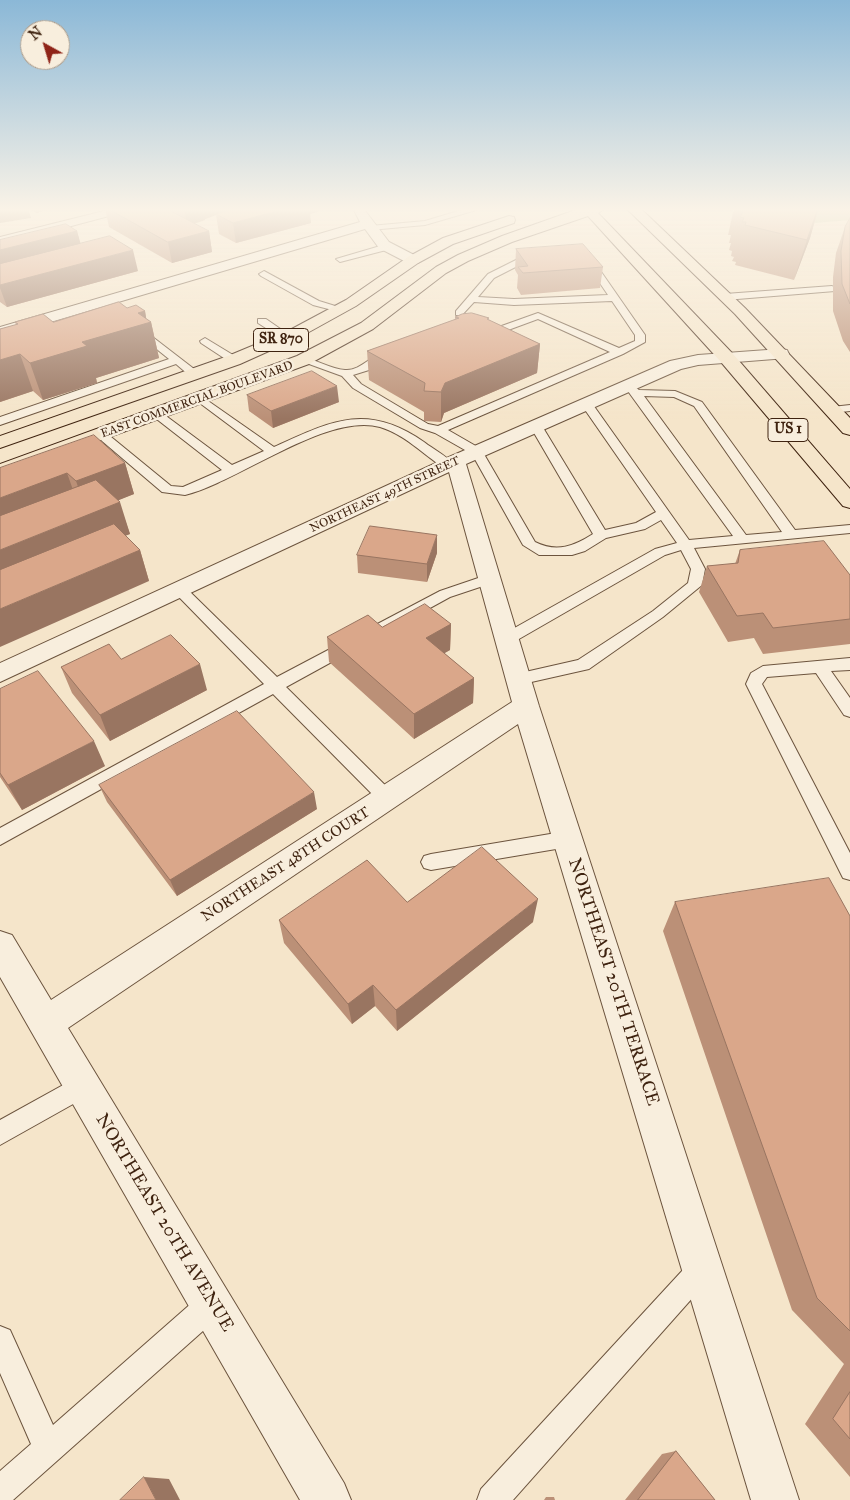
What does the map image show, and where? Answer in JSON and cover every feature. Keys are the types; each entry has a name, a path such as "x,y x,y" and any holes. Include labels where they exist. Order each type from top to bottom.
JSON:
{"main road":[{"name":"EAST COMMERCIAL BOULEVARD","path":"0,442 234,360 287,337 340,309 386,278"},
{"name":"EAST COMMERCIAL BOULEVARD","path":"0,472 303,360 367,326 431,278"},
{"name":"US 1","path":"653,278 727,358 850,502"},
{"path":"705,278 781,354 850,429"}],"street":[{"path":"0,332 188,278"},
{"name":"NORTHEAST 49TH STREET","path":"0,673 461,459 586,404 632,389 676,365 698,360 781,354"},
{"name":"NORTHEAST 20TH TERRACE","path":"461,459 490,579 522,693 776,1500"},
{"name":"NORTHEAST 48TH COURT","path":"46,1023 387,798 522,693"},
{"name":"NORTHEAST 20TH AVENUE","path":"0,946 327,1500"}],"lane":[{"path":"271,278 316,303 340,309"},
{"path":"463,319 470,299 490,278"},
{"path":"303,360 346,374 357,386 424,426 440,430 640,342 640,335 601,278"},
{"path":"725,297 832,289"},
{"path":"470,299 530,302 615,298"},
{"path":"530,302 538,316 619,352"},
{"path":"500,330 538,316"},
{"path":"262,321 287,337"},
{"path":"128,324 135,326 194,374"},
{"path":"205,341 234,360"},
{"path":"346,374 365,368 394,350"},
{"path":"0,421 178,360"},
{"path":"632,389 669,393 682,396 698,404 791,535"},
{"path":"632,389 743,540"},
{"path":"201,399 269,448 270,453"},
{"path":"522,693 583,665 695,586 698,569 685,546 586,404"},
{"path":"832,410 850,408"},
{"path":"158,415 231,471"},
{"path":"101,435 167,488 185,491 270,453 342,424 365,422 396,429 461,459"},
{"path":"536,426 601,535"},
{"path":"440,430 530,545 544,552 567,552 580,548 601,535 640,526 663,514"},
{"path":"507,639 660,552 685,546 850,529"},
{"path":"0,837 404,614 446,594 490,579"},
{"path":"180,590 387,798"},
{"path":"850,664 763,672 757,677 754,684 850,872"},
{"path":"820,667 850,711"},
{"path":"431,862 568,839"},
{"path":"0,1133 83,1086"},
{"path":"492,1500 702,1268"},
{"path":"0,1491 212,1304"},
{"path":"0,1340 48,1449"}],"building":[{"path":"0,278 27,278 0,285"},
{"path":"842,278 850,278 850,304 842,284"},
{"path":"119,302 127,308 136,305 145,311 138,313 151,322 82,342 87,346 30,363 20,354 0,360 0,329 18,324 15,322 43,314 53,322"},
{"path":"472,313 489,318 487,319 540,344 445,383 441,392 424,391 425,383 367,351 459,318 455,317 462,314"},
{"path":"312,371 337,386 271,411 247,395"},
{"path":"94,435 125,463 76,481 67,473 0,498 0,468"},
{"path":"96,480 120,502 0,550 0,516"},
{"path":"114,524 140,550 0,609 0,570"},
{"path":"370,526 437,535 427,564 357,555"},
{"path":"824,541 850,575 850,619 773,628 763,613 737,616 707,566 738,563 740,550"},
{"path":"425,604 451,624 426,638 474,678 414,714 327,637 368,615 382,627"},
{"path":"171,635 200,664 100,715 61,667 109,644 121,659"},
{"path":"38,671 94,741 8,785 0,773 0,689"},
{"path":"237,711 314,792 170,880 99,785"},
{"path":"482,847 538,899 396,1010 373,985 348,1004 279,920 367,860 407,902"},
{"path":"829,878 850,916 850,1331 817,1298 675,902"},
{"path":"850,1392 850,1439 833,1419"},
{"path":"676,1451 715,1500 638,1500"},
{"path":"144,1477 156,1500 120,1500"}]}
